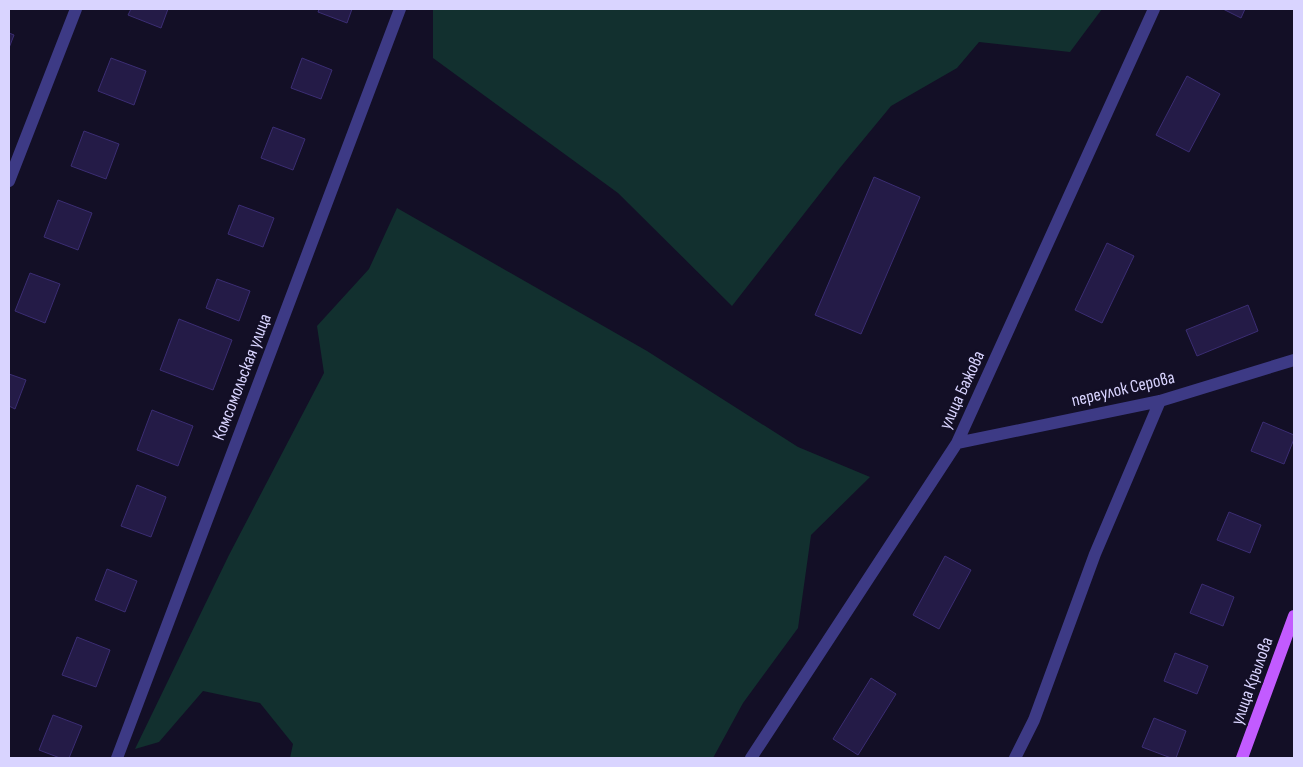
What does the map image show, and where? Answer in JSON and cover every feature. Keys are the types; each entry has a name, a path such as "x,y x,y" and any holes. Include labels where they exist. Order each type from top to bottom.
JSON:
{"main road":[{"name":"улица Крылова","path":"1242,758 1294,616"}],"street":[{"path":"9,181 76,9"},
{"name":"Комсомольская улица","path":"117,758 400,9"},
{"name":"улица Бажова","path":"751,758 957,443 1154,9"},
{"name":"переулок Серова","path":"957,443 1160,401 1294,360"},
{"path":"1015,758 1034,720 1095,554 1160,401"}],"green space":[{"path":"433,9 1102,9 1070,52 979,42 957,68 891,106 732,306 618,193 433,58"},
{"path":"397,208 647,351 798,447 870,477 811,535 798,628 743,703 713,758 290,758 293,744 260,703 203,691 159,742 135,749 229,555 324,373 317,326 369,269"}],"building":[{"path":"131,9 168,9 161,28 128,15"},
{"path":"319,9 352,9 347,23 318,12"},
{"path":"1223,9 1245,9 1241,18"},
{"path":"9,33 14,35 9,48"},
{"path":"111,58 146,71 134,105 98,91"},
{"path":"302,58 332,70 321,99 291,88"},
{"path":"1187,76 1220,94 1189,152 1156,135"},
{"path":"273,127 305,139 293,170 261,158"},
{"path":"84,131 119,144 106,179 71,166"},
{"path":"874,177 920,197 861,334 815,315"},
{"path":"58,200 92,213 78,250 44,237"},
{"path":"239,205 274,218 263,247 228,234"},
{"path":"1107,243 1134,256 1102,323 1075,310"},
{"path":"30,273 60,284 45,323 15,311"},
{"path":"217,279 250,291 239,321 206,308"},
{"path":"1248,305 1258,331 1197,356 1186,330"},
{"path":"179,319 232,340 213,390 160,370"},
{"path":"9,374 26,380 15,409 9,406"},
{"path":"152,410 193,426 178,466 137,450"},
{"path":"1263,422 1294,435 1284,464 1251,451"},
{"path":"137,485 166,497 151,537 121,526"},
{"path":"1229,512 1261,525 1250,553 1217,540"},
{"path":"945,556 971,570 939,629 913,615"},
{"path":"107,569 137,581 125,612 95,600"},
{"path":"1202,584 1234,597 1223,626 1190,613"},
{"path":"77,637 110,650 96,687 62,675"},
{"path":"1175,653 1208,666 1197,694 1164,681"},
{"path":"871,678 896,694 858,755 833,739"},
{"path":"53,715 82,726 69,758 60,758 39,750"},
{"path":"1154,718 1186,731 1176,758 1171,758 1142,747"}]}
